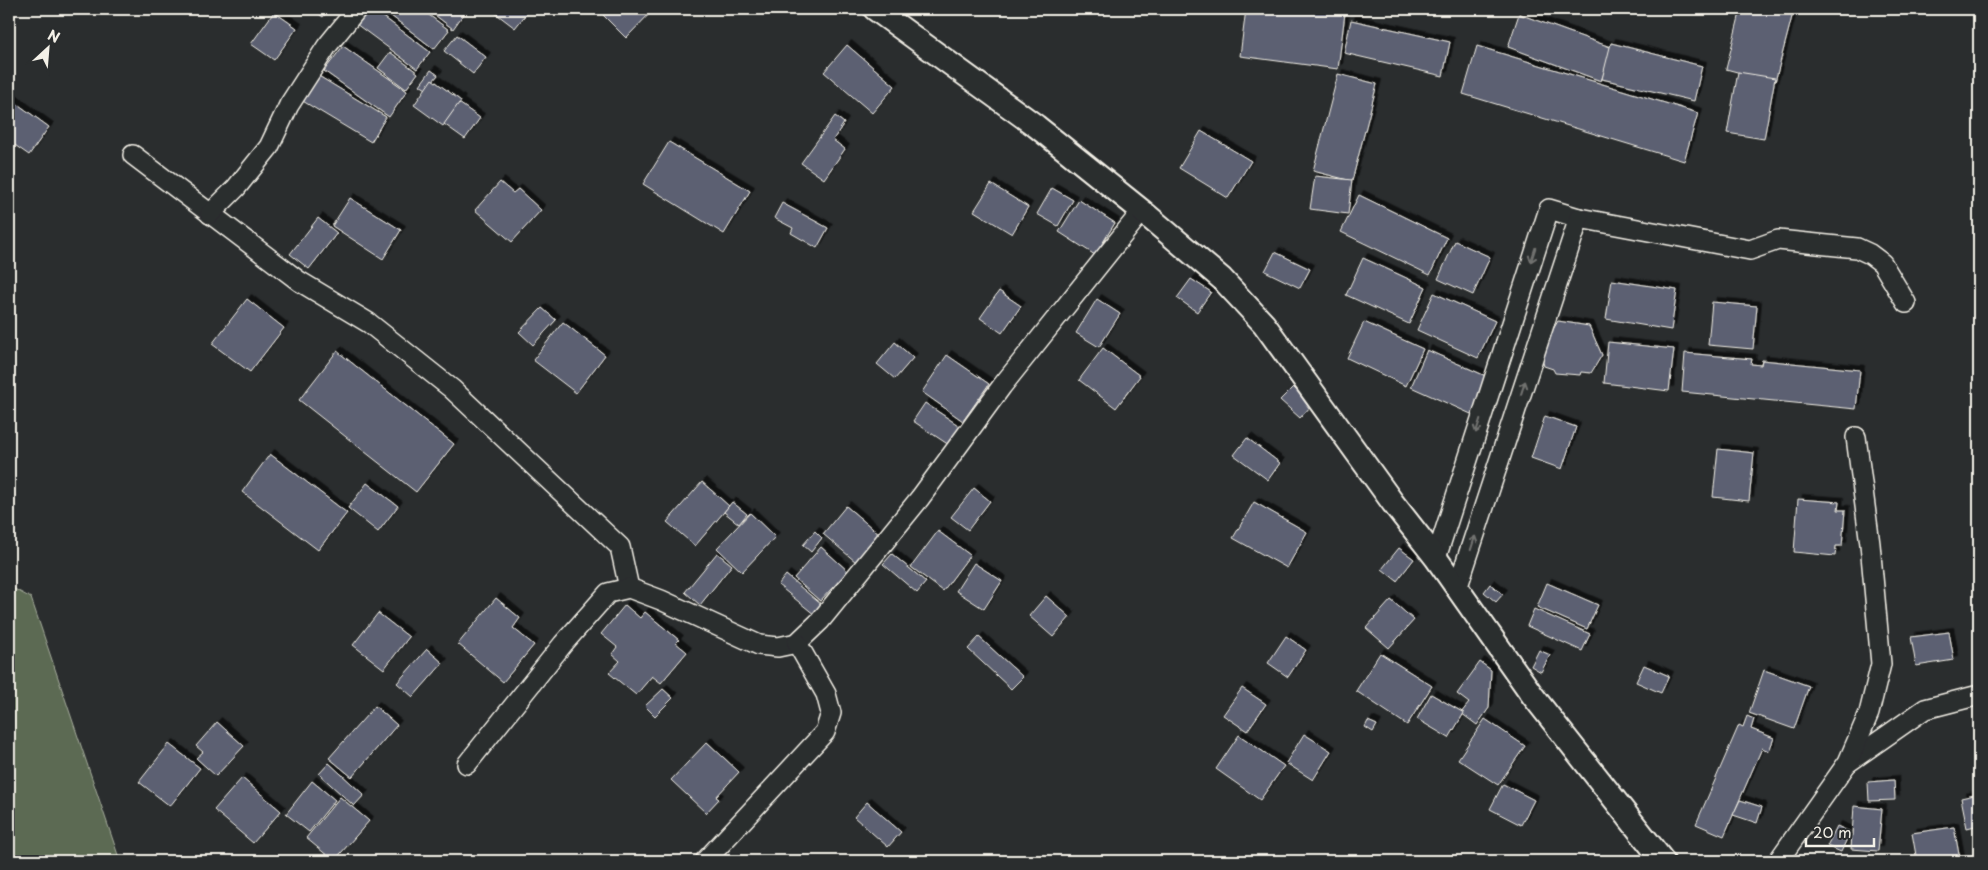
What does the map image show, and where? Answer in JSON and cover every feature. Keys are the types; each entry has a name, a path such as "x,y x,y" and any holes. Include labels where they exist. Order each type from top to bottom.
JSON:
{"street":[{"path":"210,214 236,188 269,147 289,105 327,46 358,9"},
{"path":"875,9 1036,126 1142,211 1222,279 1264,324 1393,503 1436,558 1533,696 1663,861"},
{"path":"134,155 299,281 369,323 452,390 620,547 629,588"},
{"path":"1436,558 1547,211 1552,208 1579,218 1750,250 1778,240 1857,248 1870,254 1882,263 1906,302"},
{"path":"467,764 564,644 608,593 629,588 661,600 759,645 778,647 797,643 820,621 920,498 1002,386 1142,211"},
{"path":"1458,589 1579,218"},
{"path":"1778,861 1848,762 1869,713 1881,664 1870,544 1856,437"},
{"path":"705,861 824,732 831,713 826,694 797,643"},
{"path":"1848,762 1925,708 1979,695"}],"green space":[{"path":"9,586 31,598 120,861 9,861"}],"building":[{"path":"312,9 329,9 323,17"},
{"path":"368,9 373,9 430,52 417,69 356,24"},
{"path":"382,9 421,9 449,30 434,49"},
{"path":"427,9 467,9 453,29"},
{"path":"490,9 530,9 515,28"},
{"path":"609,9 654,9 626,38 603,15"},
{"path":"1246,9 1314,9 1345,13 1338,69 1240,56"},
{"path":"1741,9 1794,9 1775,82 1726,69"},
{"path":"274,12 297,28 274,60 251,44"},
{"path":"1519,14 1613,48 1601,81 1508,47"},
{"path":"1351,20 1450,42 1443,76 1344,53"},
{"path":"457,35 486,57 473,74 444,51"},
{"path":"1611,43 1702,66 1694,101 1602,79"},
{"path":"847,45 895,86 872,113 824,72"},
{"path":"343,46 407,91 389,117 324,71"},
{"path":"1477,46 1698,113 1684,161 1463,94"},
{"path":"390,52 418,73 406,89 378,68"},
{"path":"431,70 438,75 426,89 420,85"},
{"path":"1738,72 1775,78 1764,139 1727,133"},
{"path":"1338,74 1377,84 1352,181 1313,171"},
{"path":"317,75 386,117 371,142 301,100"},
{"path":"432,79 461,101 443,126 414,105"},
{"path":"12,100 49,127 29,155 9,141 9,104"},
{"path":"459,103 480,118 465,139 444,124"},
{"path":"835,116 844,123 833,140 845,149 824,179 801,163"},
{"path":"1201,131 1251,161 1228,198 1179,168"},
{"path":"669,142 750,191 724,234 643,184"},
{"path":"1315,176 1352,180 1348,214 1310,209"},
{"path":"500,182 513,193 518,189 541,210 512,242 475,210"},
{"path":"991,184 1028,207 1012,234 974,211"},
{"path":"1052,188 1073,200 1058,226 1037,214"},
{"path":"1359,195 1447,238 1430,275 1341,232"},
{"path":"350,198 401,230 383,259 332,226"},
{"path":"1079,200 1115,223 1095,255 1059,232"},
{"path":"782,203 828,228 817,248 791,233 793,228 774,218"},
{"path":"318,218 337,233 309,269 290,254"},
{"path":"1455,241 1490,257 1473,295 1438,279"},
{"path":"1275,252 1310,269 1300,288 1265,271"},
{"path":"1363,258 1426,287 1409,324 1346,295"},
{"path":"1191,279 1211,292 1197,312 1177,298"},
{"path":"1612,280 1677,290 1671,330 1606,319"},
{"path":"999,291 1021,306 1002,333 980,318"},
{"path":"1434,293 1495,321 1478,358 1417,330"},
{"path":"247,299 284,328 250,372 212,344"},
{"path":"1097,299 1120,314 1099,347 1076,333"},
{"path":"1712,302 1757,306 1753,349 1708,345"},
{"path":"542,308 556,320 533,345 519,332"},
{"path":"1558,321 1589,326 1602,355 1591,373 1581,372 1580,375 1555,373 1553,369 1544,366 1540,351"},
{"path":"563,322 605,355 576,393 533,360"},
{"path":"1364,322 1423,349 1406,386 1347,358"},
{"path":"895,342 913,358 895,379 877,364"},
{"path":"1608,342 1674,349 1669,391 1604,383"},
{"path":"1103,348 1140,376 1116,408 1079,380"},
{"path":"1427,350 1488,377 1471,414 1411,387"},
{"path":"337,351 454,444 416,492 299,400"},
{"path":"1685,353 1752,359 1751,364 1761,365 1762,360 1860,370 1856,409 1682,392"},
{"path":"947,355 989,384 963,421 922,392"},
{"path":"1293,387 1312,405 1300,418 1280,400"},
{"path":"925,403 961,427 949,445 913,421"},
{"path":"1545,416 1576,427 1562,469 1531,458"},
{"path":"1247,438 1280,463 1268,480 1234,455"},
{"path":"1718,449 1754,453 1749,501 1713,497"},
{"path":"270,454 347,513 318,550 242,492"},
{"path":"702,482 729,506 695,546 667,522"},
{"path":"367,483 398,506 378,532 348,508"},
{"path":"974,488 990,501 968,530 951,517"},
{"path":"1798,499 1839,502 1838,510 1845,510 1842,546 1836,546 1835,556 1794,552"},
{"path":"732,502 747,514 739,524 724,512"},
{"path":"1254,502 1307,532 1287,568 1233,538"},
{"path":"846,506 879,534 856,562 823,534"},
{"path":"750,513 775,537 742,572 717,548"},
{"path":"815,531 822,538 811,552 803,545"},
{"path":"938,531 970,555 943,591 911,567"},
{"path":"821,547 848,571 820,601 794,578"},
{"path":"1399,548 1414,559 1397,581 1382,569"},
{"path":"717,553 732,565 700,605 685,592"},
{"path":"892,554 926,582 917,593 883,564"},
{"path":"974,563 1002,581 984,609 956,591"},
{"path":"786,575 822,605 815,615 778,585"},
{"path":"1547,583 1598,605 1587,629 1537,607"},
{"path":"1490,584 1503,594 1496,602 1484,592"},
{"path":"1046,596 1070,617 1053,637 1029,616"},
{"path":"496,598 520,618 513,628 534,645 503,682 458,644"},
{"path":"1391,600 1414,620 1389,648 1366,628"},
{"path":"625,605 640,618 645,612 679,640 676,643 687,652 661,683 652,676 636,695 609,673 620,661 612,654 617,647 601,634"},
{"path":"1534,609 1590,634 1582,651 1527,626"},
{"path":"378,613 409,637 384,669 353,645"},
{"path":"1949,632 1954,660 1916,666 1911,637"},
{"path":"1286,636 1306,650 1288,677 1268,663"},
{"path":"979,637 1023,677 1011,689 968,649"},
{"path":"427,649 443,663 413,697 397,683"},
{"path":"1539,650 1550,655 1541,672 1531,666"},
{"path":"1380,653 1432,686 1407,725 1356,691"},
{"path":"1480,662 1491,670 1489,708 1477,725 1461,713 1469,703 1457,694"},
{"path":"1644,665 1669,676 1661,693 1636,682"},
{"path":"1764,670 1809,686 1794,729 1749,713"},
{"path":"1242,688 1266,704 1247,731 1223,715"},
{"path":"663,689 673,698 655,716 645,706"},
{"path":"1431,694 1464,713 1449,738 1417,719"},
{"path":"375,706 397,725 352,777 329,758"},
{"path":"1747,716 1754,719 1751,729 1774,738 1769,751 1762,748 1724,836 1696,824 1739,725 1743,727"},
{"path":"1485,719 1525,746 1498,785 1458,759"},
{"path":"1368,721 1377,725 1373,732 1365,727"},
{"path":"217,722 244,746 216,776 196,758 203,752 196,746"},
{"path":"1304,734 1331,751 1313,780 1286,763"},
{"path":"1239,735 1284,766 1260,800 1216,769"},
{"path":"707,742 739,772 716,797 719,799 706,813 671,780"},
{"path":"169,744 200,768 170,806 139,782"},
{"path":"329,763 364,795 354,806 319,774"},
{"path":"242,778 281,811 253,843 214,810"},
{"path":"1894,780 1895,800 1869,801 1868,782"},
{"path":"312,781 335,800 309,832 286,814"},
{"path":"1503,784 1534,800 1521,825 1490,809"},
{"path":"1979,794 1979,825 1967,828 1961,798"},
{"path":"340,797 369,821 334,861 306,838"},
{"path":"1740,800 1762,807 1757,823 1733,815"},
{"path":"867,802 901,832 888,847 854,817"},
{"path":"1854,806 1882,809 1878,851 1851,849"},
{"path":"1837,826 1850,832 1841,852 1827,846"},
{"path":"1954,827 1960,860 1917,861 1912,833"}]}
